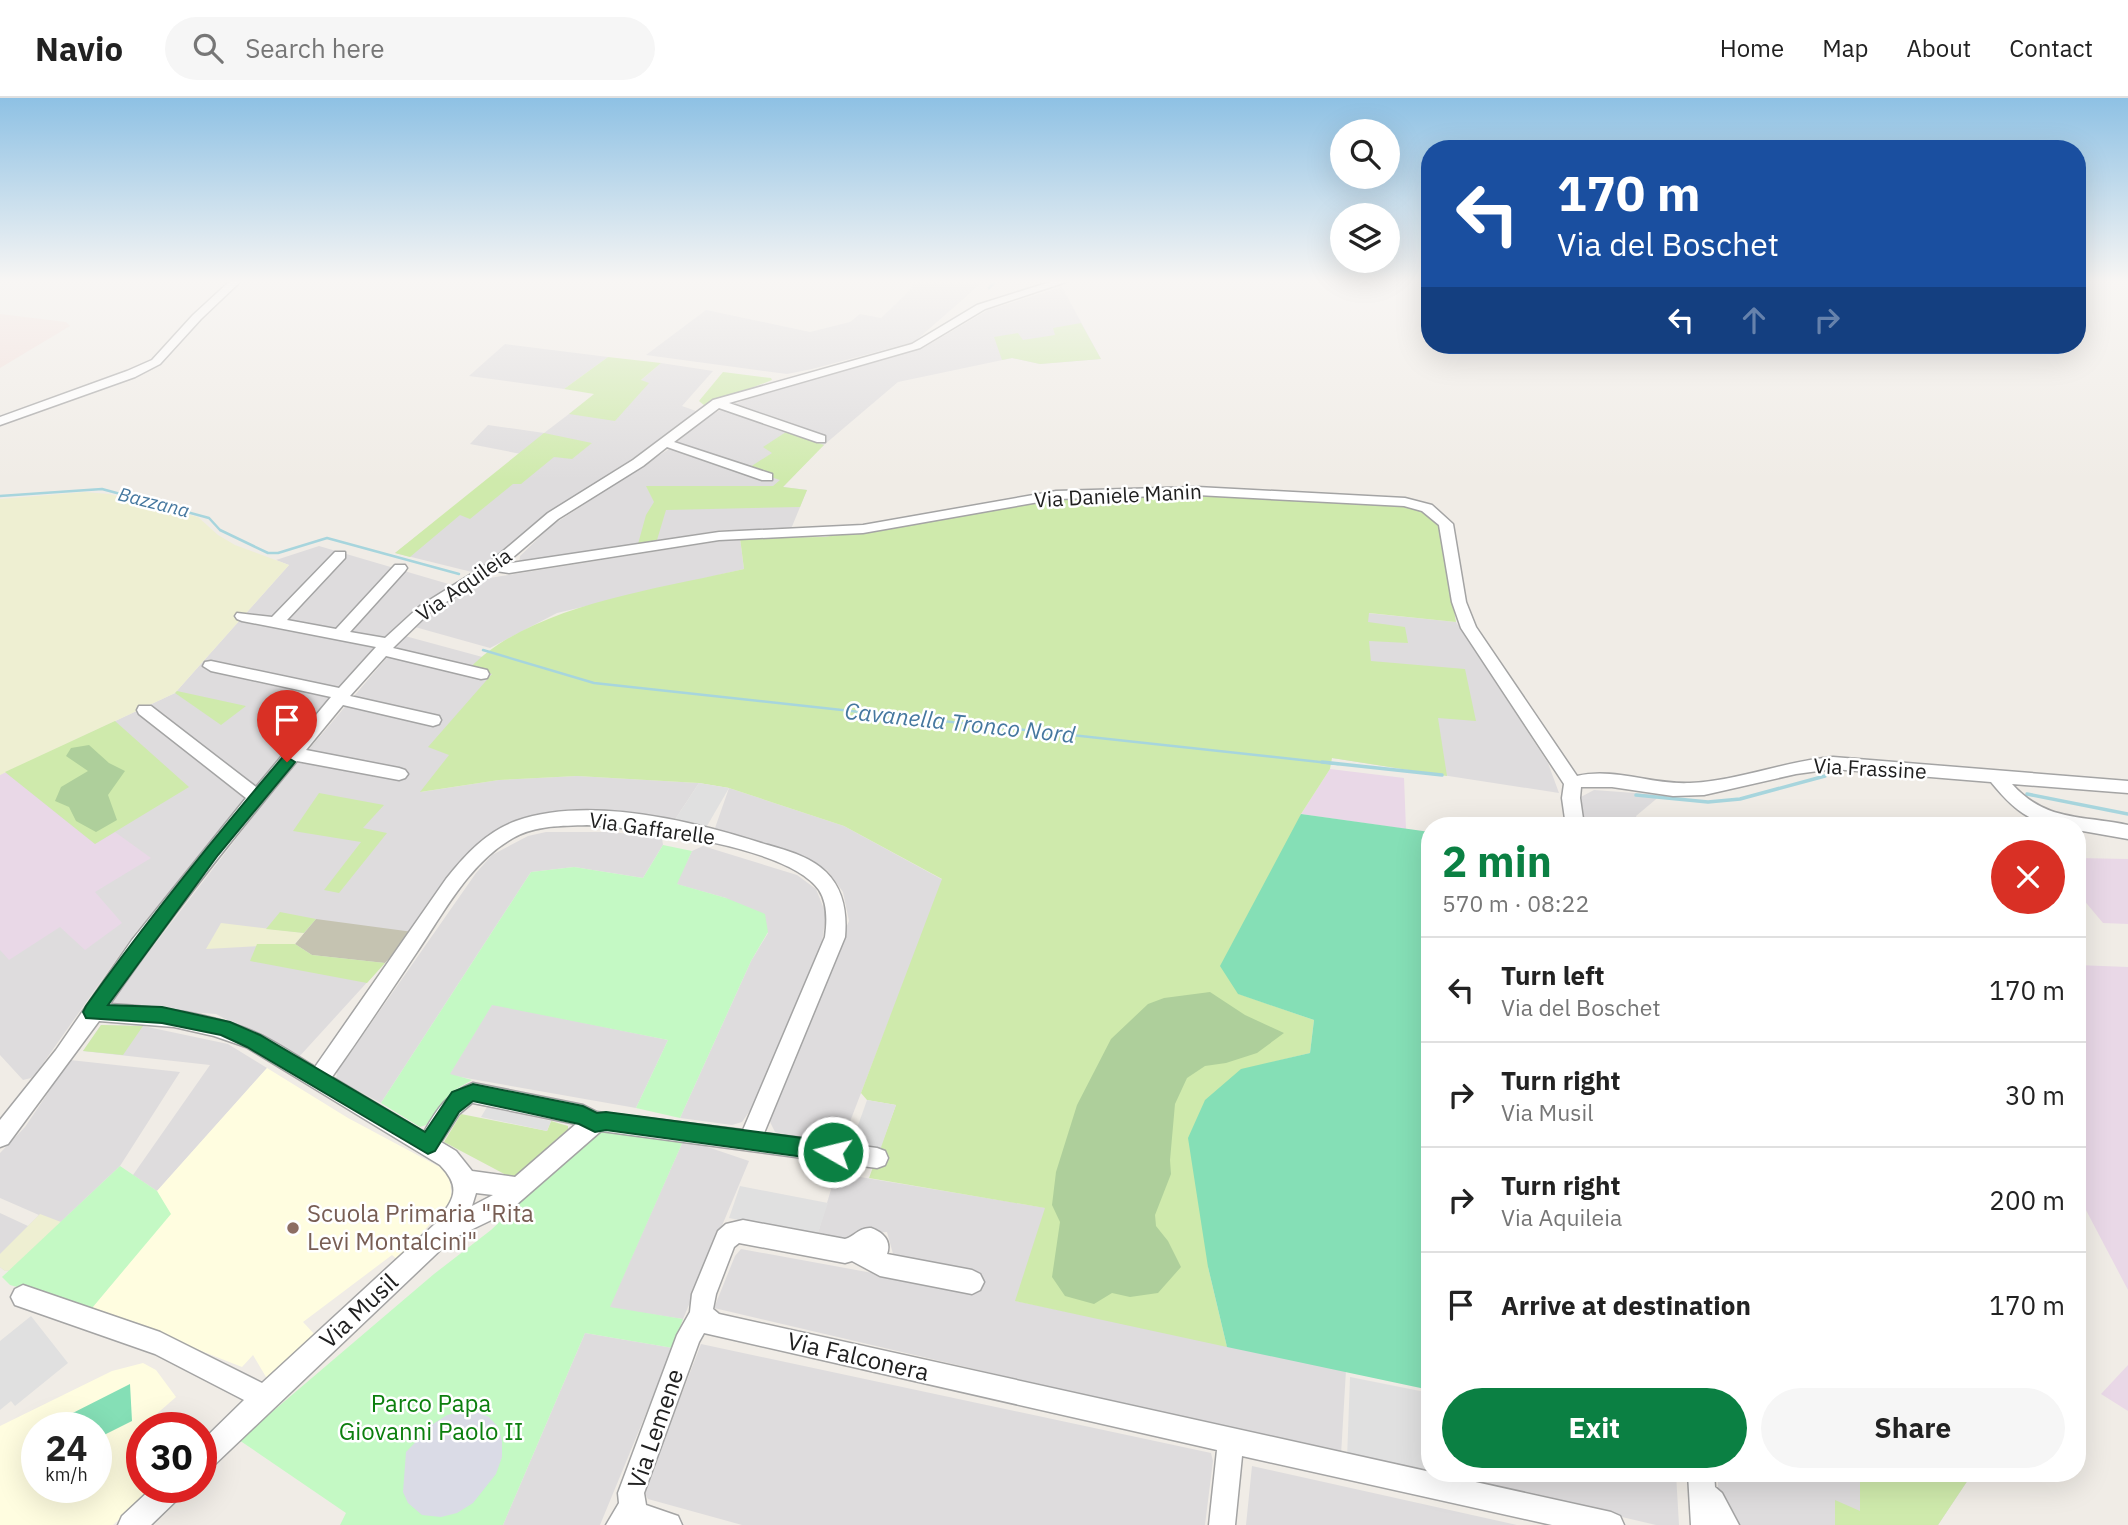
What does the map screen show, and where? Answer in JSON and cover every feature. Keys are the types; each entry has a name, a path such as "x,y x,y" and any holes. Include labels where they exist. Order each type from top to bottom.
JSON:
{"street":[{"path":"0,421 147,367 170,348"},
{"name":"Via Aquileia","path":"0,1137 63,1056 92,1012 196,872 341,696 385,647 425,610 494,566 553,516 666,443 717,404 747,393 910,348"},
{"path":"717,404 821,439"},
{"path":"666,443 766,477"},
{"name":"Via Daniele Manin","path":"494,566 509,569 719,536 863,529 1067,495 1197,491 1405,502 1427,508 1444,520 1448,530 1459,602 1469,628 1573,783"},
{"path":"275,623 340,555"},
{"path":"339,635 400,568"},
{"path":"242,616 339,635 481,674"},
{"path":"211,666 433,720"},
{"path":"145,710 258,798"},
{"path":"293,754 400,774"},
{"name":"Via Frassine","path":"1573,783 1589,780 1685,790 1712,788 1808,764 2128,787"},
{"path":"1997,778 2014,799 2039,817"},
{"path":"1573,783 1571,798 1574,817"},
{"name":"Via Gaffarelle","path":"318,1081 453,884 474,857 491,842 530,823 557,818 642,824 716,836 792,861 818,875 830,889 836,916 835,937 750,1140"},
{"path":"2086,825 2128,832"},
{"path":"92,1012 162,1015 223,1028 253,1041 428,1145 460,1167 466,1181 518,1188"},
{"path":"428,1145 452,1105 459,1098 473,1093 583,1115 595,1122"},
{"path":"444,1231 500,1204 595,1122 606,1121 877,1158"},
{"name":"Via Musil","path":"217,1445 444,1231 462,1206 466,1181"},
{"path":"702,1315 702,1300 726,1239 734,1232 743,1231 845,1251 865,1252 880,1264 972,1282"},
{"path":"23,1297 160,1344 266,1398"},
{"name":"Via Falconera","path":"702,1315 713,1325 1611,1525"},
{"name":"Via Lemene","path":"669,1525 638,1516 626,1516 631,1493 689,1335 702,1315"},
{"path":"1222,1525 1231,1441"},
{"path":"1702,1483 1704,1525"},
{"path":"1702,1483 1726,1525"},
{"path":"131,1525 155,1503"}],"shaded area":[{"path":"0,348 34,348 0,368"},
{"path":"501,348 533,348 608,357 564,389 469,376"},
{"path":"656,348 893,348 787,374 646,355"},
{"path":"923,348 1095,348 1101,359 1040,364 1012,358 898,382 818,450 783,487 807,490 791,529 721,530 519,564 520,556 551,526 672,447 697,423 724,408 767,392"},
{"path":"661,363 713,371 682,406 696,411 642,457 564,504 476,573 395,553 521,454 470,444 488,425 544,433 615,379 640,381"},
{"path":"740,538 744,569 557,613 490,648 415,627 453,596 489,578"},
{"path":"319,546 452,585 384,640 135,933 37,1072 31,1078 23,1080 0,1055 0,775 175,693 289,565 276,560"},
{"path":"1278,604 1456,622 1548,763 1559,793 1332,758"},
{"path":"405,636 519,667 421,792 499,780 577,776 699,783 674,821 557,811 500,830 461,861 413,932 298,1058 216,1014 107,1006 266,800"},
{"path":"1330,769 1404,778 1406,829 1301,814"},
{"path":"5,772 95,844 115,832 151,858 95,892 122,923 85,950 60,927 9,960 0,950 0,775"},
{"path":"699,783 729,788 707,826 674,821"},
{"path":"729,788 844,826 943,880 841,1145 775,1132 767,1116 849,921 843,892 827,870 715,828"},
{"path":"1594,790 1661,795 1636,817 1583,817 1579,798"},
{"path":"546,832 612,832 662,838 663,845 643,878 574,867 531,872 381,1103 336,1079 337,1072 476,873 492,855 528,836"},
{"path":"703,846 797,875 816,889 826,914 822,942 751,1109 742,1122 732,1125 680,1118 751,961 768,933 726,898 676,884 692,851"},
{"path":"2086,858 2128,859 2128,924 2103,923 2086,903"},
{"path":"316,919 413,932 385,963 312,955 295,944"},
{"path":"2086,965 2128,967 2128,1290 2086,1210"},
{"path":"492,1004 668,1040 636,1108 449,1075"},
{"path":"101,1025 143,1026 228,1044 267,1068 157,1191 133,1175 210,1065 83,1051"},
{"path":"70,1060 180,1072 120,1166 10,1270 5,1271 0,1267 0,1213 28,1226 39,1215 0,1198 0,1153 25,1127"},
{"name":"Scuola Primaria \"Rita Levi Montalcini\"","path":"267,1068 348,1118 449,1172 452,1199 398,1260 392,1255 303,1322 317,1337 269,1382 253,1355 242,1367 92,1308 170,1214 157,1191"},
{"path":"867,1100 896,1105 879,1153 850,1148"},
{"path":"487,1107 551,1121 547,1131 481,1117"},
{"path":"684,1139 749,1161 683,1319 609,1308"},
{"path":"836,1173 1046,1208 1016,1301 1346,1370 1341,1455 714,1308 735,1256 741,1249 933,1284 895,1261 887,1232 864,1234 850,1241 817,1236"},
{"path":"740,1186 828,1203 817,1236 729,1218"},
{"path":"31,1316 68,1363 15,1406 11,1401 0,1410 0,1341"},
{"path":"585,1333 673,1348 600,1525 503,1525"},
{"path":"701,1344 1211,1453 1213,1461 1205,1525 742,1525 648,1499 644,1492"},
{"path":"143,1363 156,1370 176,1397 159,1412 126,1412 126,1503 137,1503 113,1525 0,1525 0,1426 21,1416 21,1503 112,1503 112,1412 29,1412 112,1371"},
{"path":"2128,1365 2128,1411 2101,1394"},
{"path":"1350,1377 1421,1391 1421,1472 1347,1459"},
{"path":"463,1411 477,1412 489,1417 498,1427 502,1441 502,1457 496,1474 473,1503 457,1513 441,1517 422,1515 408,1503 403,1492 406,1452 433,1424 447,1415"},
{"path":"1252,1466 1517,1525 1246,1525"},
{"path":"1473,1482 1676,1482 1679,1525 1656,1525"},
{"path":"1718,1482 1967,1482 1938,1525 1736,1525 1718,1491"}],"green space":[{"path":"998,348 1095,348 1101,359 1040,364 1012,358 1002,360"},
{"path":"608,357 661,363 641,380 649,383 615,421 569,414 594,394 564,389"},
{"path":"723,372 772,380 705,406 699,401"},
{"path":"786,432 824,445 783,487 807,490 800,507 666,510 657,540 638,544 646,515 654,502 646,486 773,486 780,480 747,469 772,453 763,447"},
{"path":"544,433 592,443 572,459 554,457 521,484 513,484 470,519 460,515 410,557 395,553"},
{"path":"85,492 109,494 198,517 218,535 235,545 289,565 175,693 0,775 0,499"},
{"path":"1114,494 1349,501 1414,508 1434,515 1440,526 1456,622 1369,613 1368,622 1405,627 1408,643 1369,641 1371,661 1465,669 1476,721 1438,718 1447,776 1332,758 1330,769 1301,814 1239,994 1314,1020 1310,1053 1241,1070 1208,1267 1227,1347 1015,1301 1045,1208 869,1178 896,1105 867,1100 861,1093 942,879 844,826 729,788 699,783 577,776 499,780 420,792 449,755 428,747 492,674 470,668 496,646 526,629 598,602 744,569 740,538 825,537 1020,503"},
{"path":"177,691 246,706 221,725 175,693"},
{"path":"115,721 189,787 95,844 5,772"},
{"path":"89,745 109,763 125,771 108,795 117,820 96,832 76,821 69,807 55,801 61,787 88,771 66,756 71,748"},
{"path":"319,793 384,805 363,828 387,833 339,893 324,890 361,842 293,831"},
{"path":"1301,814 1421,831 1421,1388 1227,1347 1208,1267 1188,1138 1205,1100 1241,1069 1310,1053 1314,1020 1238,994 1220,966"},
{"path":"663,845 692,851 677,884 726,898 765,914 768,932 751,961 680,1118 636,1108 668,1040 492,1005 450,1074 472,1080 451,1092 426,1125 420,1127 381,1103 531,872 574,867 643,878"},
{"path":"280,912 316,919 304,933 266,929"},
{"path":"221,923 304,933 295,944 206,949"},
{"path":"257,944 295,944 312,955 385,963 367,983 250,961"},
{"path":"1210,992 1245,1015 1284,1033 1257,1053 1226,1063 1205,1066 1187,1078 1175,1104 1171,1174 1155,1215 1156,1226 1168,1241 1181,1267 1158,1293 1130,1297 1112,1293 1094,1304 1065,1296 1052,1277 1060,1222 1052,1205 1056,1172 1077,1105 1111,1039 1148,1004 1164,998"},
{"path":"101,1025 143,1026 123,1055 83,1051"},
{"path":"461,1114 547,1131 551,1121 568,1126 568,1131 516,1176 510,1177 444,1142"},
{"name":"Parco Papa Giovanni Paolo II","path":"603,1127 684,1139 610,1307 683,1319 673,1348 585,1333 503,1525 340,1525 346,1513 239,1440 434,1274 491,1230"},
{"path":"120,1166 157,1191 171,1214 92,1308 10,1285 2,1277"},
{"path":"40,1214 61,1222 10,1270 5,1271 0,1267 0,1254"},
{"path":"130,1384 132,1412 126,1412 126,1424 112,1431 112,1412 75,1412"},
{"path":"1860,1482 1967,1482 1938,1525 1835,1525 1835,1500 1860,1511"}],"waterway":[{"name":"Bazzana","path":"0,496 102,489 209,518 220,530 268,553 278,553 327,538 459,574"},
{"name":"Cavanella Tronco Nord","path":"483,650 594,683 1338,764"},
{"name":"Cavanella Tronco Nord","path":"1322,762 1442,775"},
{"name":"Cavanella Tronco Nord","path":"1636,795 1708,802 1740,799 1825,776"},
{"name":"Cavanella Tronco Nord","path":"2027,794 2128,814"}],"place":[{"name":"Scuola Primaria \"Rita Levi Montalcini\"","path":"293,1228"}],"route":[{"path":"287,762 213,850 92,1012 162,1015 223,1028 253,1041 428,1145 459,1098 466,1094 480,1093 583,1115 595,1122 606,1121 833,1152"}]}
